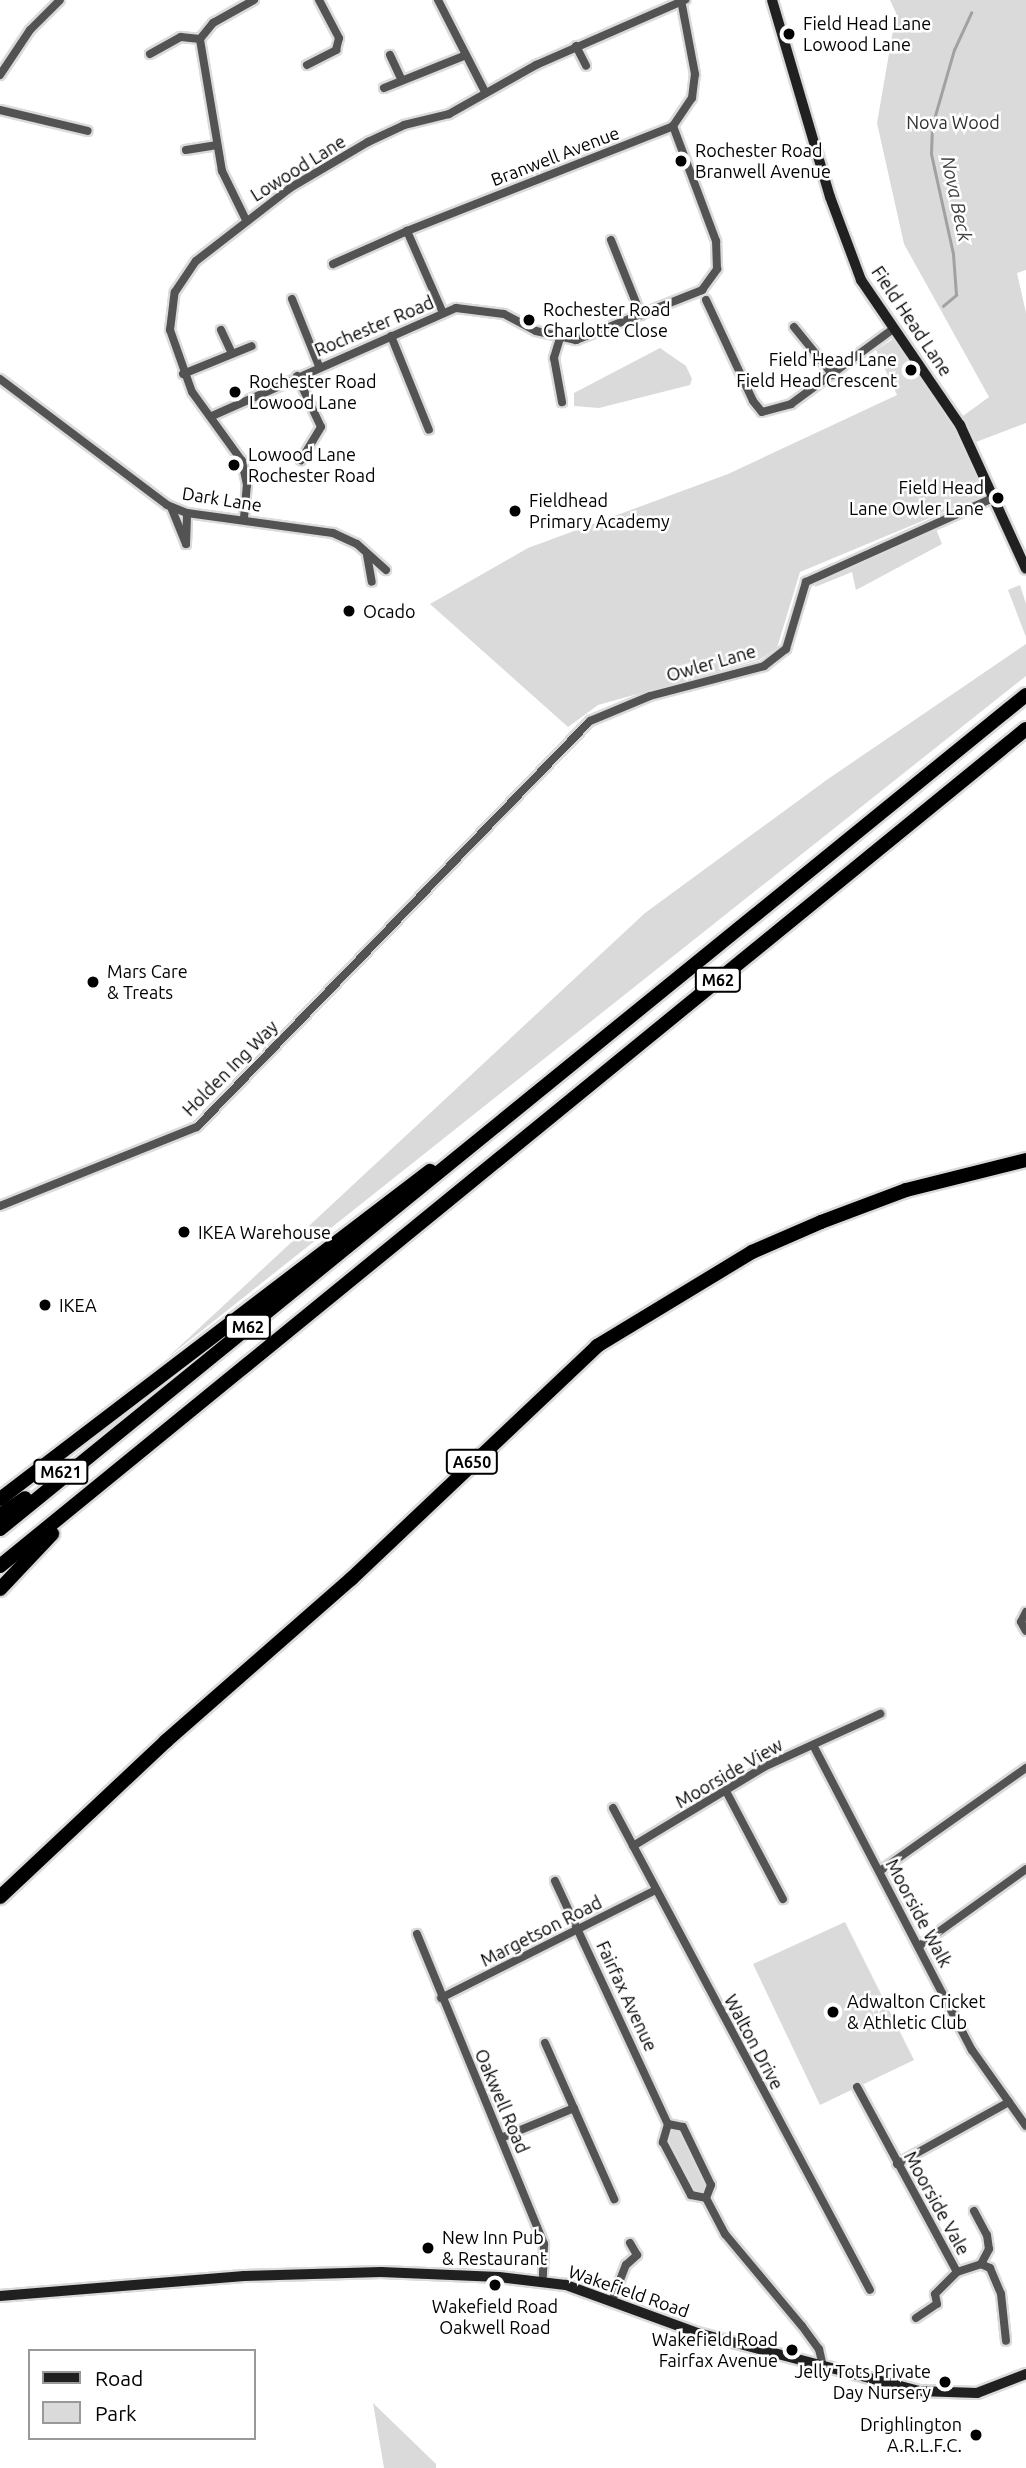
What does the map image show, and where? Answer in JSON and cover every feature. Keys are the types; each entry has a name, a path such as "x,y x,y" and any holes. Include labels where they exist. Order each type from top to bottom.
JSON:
{"highway":[{"name":"M62","path":"0,1529 1026,695"},
{"name":"M62","path":"0,1566 1026,729"},
{"name":"M62","path":"0,1499 406,1186 497,1126"},
{"name":"A650","path":"0,1897 166,1741 351,1579 597,1346 752,1252 821,1222 906,1190 1026,1160"},
{"name":"M621","path":"0,1515 122,1428"},
{"name":"M621","path":"0,1589 89,1495"}],"main road":[{"name":"Field Head Lane","path":"772,0 846,246 861,280 960,425 1026,569"},
{"name":"Wakefield Road","path":"0,2296 254,2275 381,2272 543,2282 612,2301 698,2333 823,2367 944,2395 993,2390 1026,2374"}],"street":[{"path":"0,75 30,30 60,0"},
{"path":"246,220 226,184 216,145 200,39 213,23 254,0"},
{"path":"307,65 336,50 338,38 319,0"},
{"path":"438,0 484,90"},
{"path":"673,126 692,98 695,74 682,0"},
{"name":"Lowood Lane","path":"244,518 247,485 242,461 183,374 170,330 175,292 197,261 246,220 368,142 404,125 449,114 471,104 484,90 682,0"},
{"path":"149,54 181,37 200,39"},
{"path":"576,46 586,66"},
{"path":"390,55 401,79"},
{"path":"384,88 466,55"},
{"path":"0,110 88,131"},
{"name":"Branwell Avenue","path":"333,264 407,231 673,126"},
{"name":"Rochester Road","path":"212,416 443,313 481,307 560,338 576,340 702,290 717,269 716,242 673,126"},
{"path":"186,149 216,145"},
{"path":"407,231 443,313"},
{"path":"611,240 641,315"},
{"path":"292,299 319,366"},
{"path":"706,300 752,401 762,412 791,404 893,329"},
{"path":"794,327 832,375"},
{"path":"221,330 232,354"},
{"path":"391,335 429,430"},
{"path":"560,338 554,358 562,402"},
{"path":"183,374 252,346"},
{"path":"297,376 321,427 301,460"},
{"name":"Dark Lane","path":"0,379 171,507 187,513 244,518 333,533 357,544 386,570"},
{"name":"Owler Lane","path":"434,880 590,721 650,696 764,666 786,649 806,582 995,497"},
{"path":"171,507 186,544 187,513"},
{"path":"367,555 372,582"},
{"name":"Holden Ing Way","path":"0,1206 197,1127 434,880"},
{"path":"1026,1612 1021,1622 1026,1631"},
{"name":"Moorside View","path":"633,1846 727,1793 764,1767 880,1714"},
{"name":"Moorside Walk","path":"813,1745 972,2050 1026,2126"},
{"path":"880,1871 1026,1768"},
{"path":"727,1793 783,1899"},
{"name":"Walton Drive","path":"613,1808 654,1891 870,2290"},
{"path":"919,1946 1026,1869"},
{"name":"Fairfax Avenue","path":"555,1881 668,2124 663,2142 691,2195 706,2198"},
{"name":"Margetson Road","path":"441,1998 654,1891"},
{"name":"Oakwell Road","path":"416,1934 544,2245 543,2282"},
{"path":"545,2043 614,2199"},
{"name":"Moorside Vale","path":"857,2087 957,2272 981,2264 990,2268 1001,2294 1006,2341"},
{"path":"897,2164 1009,2102"},
{"path":"501,2138 573,2108"},
{"name":"Fairfax Avenue","path":"668,2124 683,2127 711,2185 706,2198 724,2234 819,2349 823,2367"},
{"path":"974,2211 988,2235 989,2249 981,2264"},
{"path":"612,2301 626,2265 637,2255 629,2243"},
{"path":"916,2318 937,2304 935,2294 957,2272"}],"green space":[{"name":"Nova Wood","path":"890,0 1026,0 1026,270 1017,273 1026,313 1026,423 976,442 963,416 989,397 904,244 877,123 896,13"},
{"path":"893,339 956,425 987,494 800,572 777,648 759,660 598,705 568,727 430,604 528,548 728,474 897,395 876,350"},
{"path":"660,348 686,366 692,379 690,385 599,408 574,406 574,393"},
{"path":"936,529 942,544 856,590 852,572 815,587 816,581"},
{"path":"1020,585 1026,604 1026,637 1008,590"},
{"path":"1026,644 1026,676 166,1359 645,913 828,779"},
{"name":"Adwalton Cricket & Athletic Club","path":"845,1922 914,2060 820,2105 753,1964"},
{"path":"668,2124 683,2127 711,2185 706,2198 691,2195 663,2142"},
{"path":"373,2403 436,2464 436,2468 384,2468"}],"waterway":[{"name":"Nova Beck","path":"943,306 956,295 953,254 931,154 932,126 954,50 971,13"}],"place":[{"name":"Field Head Lane Lowood Lane","path":"789,34"},
{"name":"Rochester Road Branwell Avenue","path":"681,161"},
{"name":"Rochester Road Charlotte Close","path":"529,320"},
{"name":"Field Head Lane Field Head Crescent","path":"911,370"},
{"name":"Rochester Road Lowood Lane","path":"235,392"},
{"name":"Lowood Lane Rochester Road","path":"234,465"},
{"name":"Field Head Lane Owler Lane","path":"998,498"},
{"name":"Fieldhead Primary Academy","path":"515,511"},
{"name":"Ocado","path":"349,611"},
{"name":"Mars Care & Treats","path":"93,982"},
{"name":"IKEA Warehouse","path":"184,1232"},
{"name":"IKEA","path":"45,1305"},
{"name":"Adwalton Cricket & Athletic Club","path":"833,2012"},
{"name":"New Inn Pub & Restaurant","path":"428,2248"},
{"name":"Wakefield Road Oakwell Road","path":"495,2285"},
{"name":"Wakefield Road Fairfax Avenue","path":"792,2350"},
{"name":"Jelly Tots Private Day Nursery","path":"945,2382"},
{"name":"Drighlington A.R.L.F.C.","path":"976,2435"}]}
